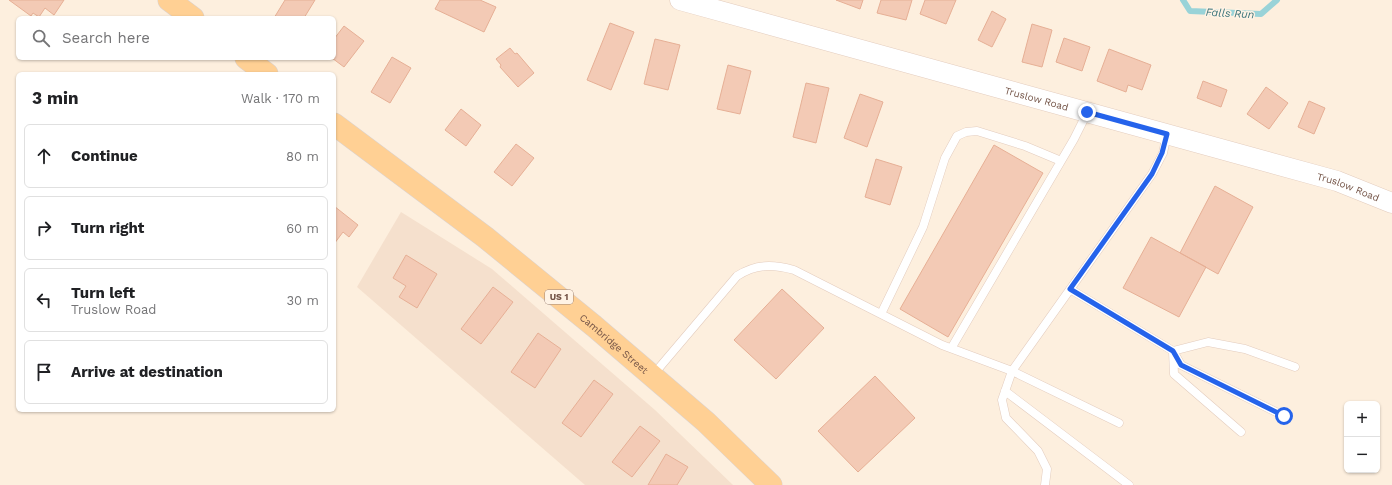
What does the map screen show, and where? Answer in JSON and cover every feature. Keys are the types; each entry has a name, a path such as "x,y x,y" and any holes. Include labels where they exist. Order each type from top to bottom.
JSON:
{"main road":[{"path":"169,0 190,16"},
{"path":"249,60 264,72"},
{"name":"Cambridge Street","path":"336,125 485,237 652,375 706,422 771,485"}],"street":[{"name":"Truslow Road","path":"680,0 1337,181 1392,203"}],"lane":[{"path":"952,347 1061,161 1087,112"},
{"path":"881,314 923,227 945,158 957,136 966,132 976,131 1025,146 1061,161"},
{"path":"1045,485 1047,469 1038,452 1006,418 1002,400 1005,391 1012,371 1152,174 1162,153 1167,134"},
{"path":"652,375 737,276 748,269 763,265 778,266 794,270 942,345 952,347 1012,371 1119,423"},
{"path":"1070,289 1173,351 1181,365 1284,416"},
{"path":"1173,351 1208,342 1245,349 1295,367"},
{"path":"1173,351 1174,374 1241,432"},
{"path":"1005,391 1129,485"}],"shaded area":[{"path":"401,212 492,269 655,410 733,485 585,485 357,287"}],"building":[{"path":"9,0 64,0 54,15 45,8 40,16 33,13 31,16"},
{"path":"285,0 315,0 305,16 275,16"},
{"path":"440,0 480,0 496,7 484,32 435,9"},
{"path":"836,0 863,0 860,9"},
{"path":"881,0 912,0 906,20 877,13"},
{"path":"925,0 956,0 946,24 920,14"},
{"path":"992,11 1006,19 992,47 978,40"},
{"path":"610,23 634,32 611,90 587,80"},
{"path":"1032,24 1052,30 1042,67 1022,62"},
{"path":"344,26 364,41 344,67 335,60 336,60 336,36"},
{"path":"1064,38 1090,47 1082,71 1056,62"},
{"path":"655,39 680,45 668,90 644,84"},
{"path":"510,48 515,54 517,53 534,73 518,87 500,67 501,65 496,59"},
{"path":"1109,49 1151,65 1142,90 1128,85 1126,92 1097,81"},
{"path":"392,57 411,68 390,103 371,92"},
{"path":"728,65 751,71 740,114 717,109"},
{"path":"1203,81 1227,90 1221,107 1197,98"},
{"path":"806,83 829,88 816,143 793,137"},
{"path":"1266,87 1288,103 1269,129 1247,114"},
{"path":"860,94 883,102 867,147 844,138"},
{"path":"1309,101 1325,108 1314,134 1298,127"},
{"path":"461,109 481,125 466,146 445,130"},
{"path":"516,144 534,158 512,186 494,172"},
{"path":"994,145 1043,173 948,337 900,309"},
{"path":"876,159 902,167 890,205 865,197"},
{"path":"1215,186 1253,207 1218,274 1180,253"},
{"path":"336,208 358,225 349,237 343,232 336,241"},
{"path":"1151,237 1206,267 1179,317 1123,288"},
{"path":"406,255 437,274 417,308 399,297 406,286 393,278"},
{"path":"493,287 513,302 481,344 461,329"},
{"path":"782,289 824,328 776,379 734,340"},
{"path":"538,333 561,349 535,388 511,372"},
{"path":"875,376 915,418 858,472 818,431"},
{"path":"594,380 613,394 581,437 562,423"},
{"path":"640,426 660,441 632,477 612,462"},
{"path":"666,454 688,467 677,485 648,485"}],"waterway":[{"name":"Falls Run","path":"1183,0 1190,11 1261,14 1277,0"}],"route":[{"path":"1087,112 1167,134 1162,153 1152,174 1070,289 1173,351 1181,365 1284,416"}]}
